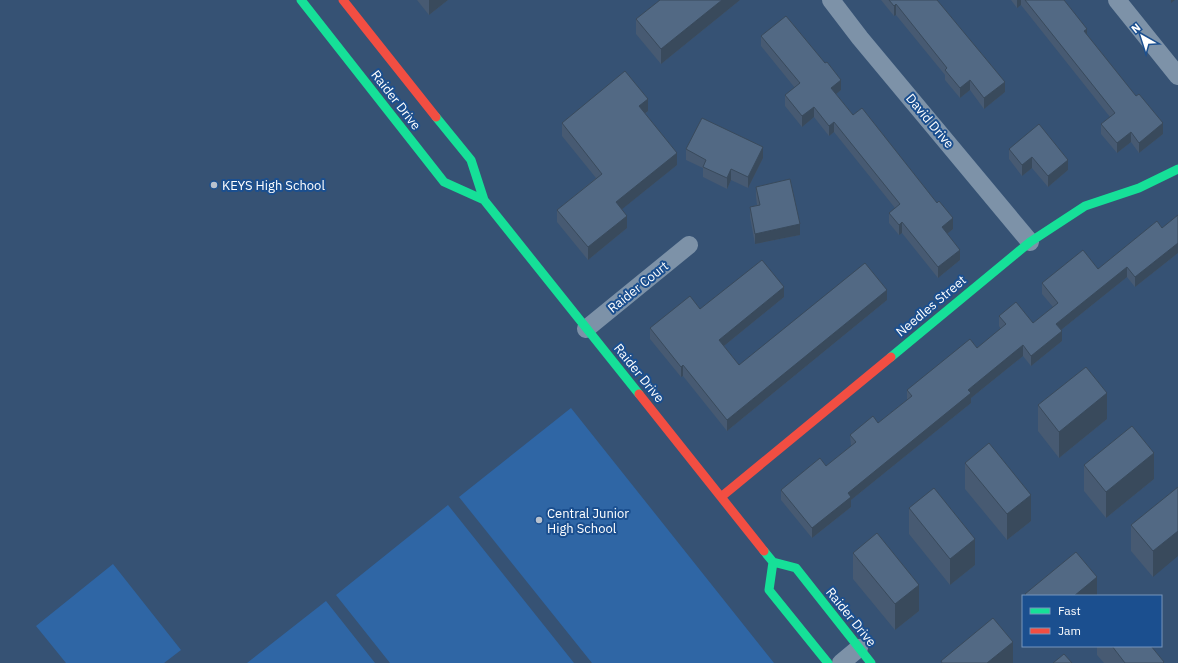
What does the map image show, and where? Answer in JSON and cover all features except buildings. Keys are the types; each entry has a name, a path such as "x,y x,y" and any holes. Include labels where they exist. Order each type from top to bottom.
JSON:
{"main road":[{"name":"Raider Drive","path":"301,0 444,182 484,200"},
{"name":"Raider Drive","path":"343,0 471,160 484,200 586,329 773,562 796,568 871,663"},
{"name":"Needles Street","path":"721,497 1030,242 1085,206 1139,188 1178,169"},
{"path":"773,562 769,590 828,663"}],"street":[{"name":"David Drive","path":"830,0 1030,242"},
{"path":"1117,0 1178,76"},
{"name":"Raider Court","path":"586,329 689,246"},
{"path":"841,663 859,648"}],"shaded area":[{"path":"571,408 774,663 592,663 459,497"},
{"path":"448,505 574,663 390,663 336,595"},
{"path":"113,564 181,650 164,663 66,663 36,626"},
{"path":"326,601 375,663 247,663"}],"traffic: fast":[{"path":"301,0 444,182 484,200"},
{"path":"436,117 471,160 484,200 639,394"},
{"path":"891,357 1030,242 1085,206 1139,188 1178,169"},
{"path":"764,551 773,562 796,568 871,663"},
{"path":"773,562 769,590 828,663"}],"traffic: jam":[{"path":"343,0 436,117"},
{"path":"721,497 891,357"},
{"path":"639,394 764,551"}],"place":[{"name":"KEYS High School","path":"214,185"},
{"name":"Central Junior High School","path":"539,520"}]}
